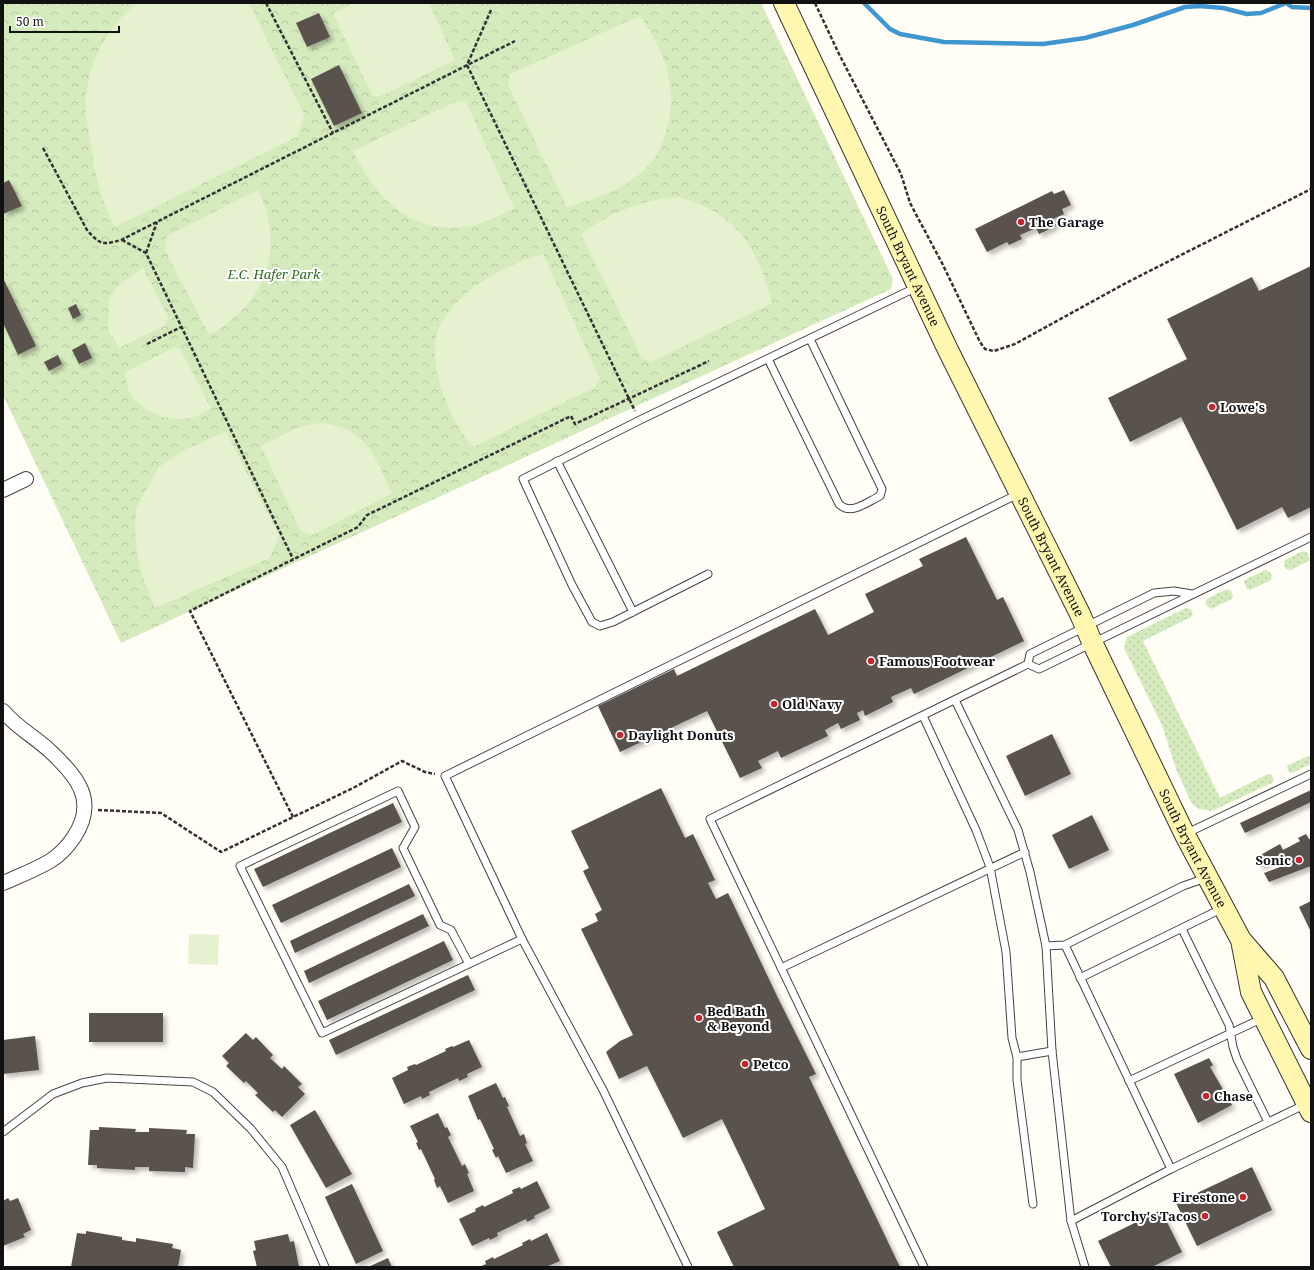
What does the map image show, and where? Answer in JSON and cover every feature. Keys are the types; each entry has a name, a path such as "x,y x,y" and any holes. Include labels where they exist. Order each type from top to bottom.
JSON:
{"main road":[{"name":"South Bryant Avenue","path":"784,3 918,287 1020,492 1185,835 1241,940 1251,992 1309,1108"},
{"path":"1241,940 1274,978 1311,1049"}],"street":[{"path":"3,490 26,479"},
{"path":"3,711 49,750 71,772 84,795 86,810 81,827 68,847 51,861 3,883"}],"lane":[{"path":"708,574 613,622 600,626 592,622 572,585 523,479 557,461 918,287"},
{"path":"768,359 839,504 843,509 852,510 880,496 882,489 810,339"},
{"path":"557,461 633,612"},
{"path":"688,1267 603,1090 522,939 445,776 1020,492"},
{"path":"1028,664 1030,654 1089,635 1192,594 1311,537"},
{"path":"1028,664 1039,669 1154,593 1174,591 1192,594"},
{"path":"924,1267 710,819 1028,664"},
{"path":"955,700 1018,830 1025,852 1046,946 1052,1051 1071,1221 1085,1267"},
{"path":"923,716 976,830 990,867 1006,952 1012,1038 1017,1057 1017,1080 1033,1204"},
{"path":"1185,835 1311,774"},
{"path":"468,964 451,930 440,926 403,848 415,826 398,791 240,866 322,1033 522,939"},
{"path":"781,968 990,867 1025,852"},
{"path":"1046,946 1065,945 1183,886 1207,878"},
{"path":"1080,978 1223,908"},
{"path":"1182,928 1232,1032 1233,1047 1237,1059 1268,1122"},
{"path":"1065,945 1171,1169"},
{"path":"1129,1081 1263,1017"},
{"path":"1017,1057 1052,1051"},
{"path":"3,1132 53,1094 82,1083 107,1078 193,1082 213,1092 251,1129 282,1167 325,1267"},
{"path":"1071,1221 1171,1169 1268,1122 1309,1108"}],"path":[{"path":"266,3 333,133"},
{"path":"815,3 839,54 901,174 910,203 943,265 980,342 985,348 994,351 1015,344 1126,283 1311,189"},
{"path":"491,10 467,65 628,400"},
{"path":"43,148 87,230 95,240 105,244 121,240 516,41"},
{"path":"146,253 157,222"},
{"path":"121,240 146,253 293,560"},
{"path":"147,344 181,327"},
{"path":"293,817 190,611 358,527 367,515 571,416 575,424 709,360"},
{"path":"86,810 161,813 221,852 355,787 402,761 424,772 445,776"}],"green space":[{"name":"E.C. Hafer Park","path":"3,3 761,3 893,279 891,289 121,643 3,395"},
{"path":"137,3 249,3 304,115 298,136 115,227 102,198 97,178 87,121 86,97 91,70 102,45 117,22"},
{"path":"354,3 429,3 455,60 379,97 372,95 333,13"},
{"path":"640,16 658,45 664,60 671,91 671,107 662,143 652,162 632,180 612,192 567,207 508,85 510,74"},
{"path":"457,101 466,102 514,208 480,224 453,228 434,226 416,221 400,212 387,200 374,186 353,151"},
{"path":"258,190 266,212 270,233 270,254 265,273 257,291 245,308 229,322 209,335 165,250 167,236"},
{"path":"679,197 716,212 742,235 760,265 772,303 651,362 642,358 581,234 592,226 628,208 666,198"},
{"path":"543,254 600,379 595,387 473,447 457,424 443,394 435,362 437,334 443,320 453,307 480,283 512,265 528,258"},
{"path":"143,268 168,317 165,325 119,348 108,330 109,300 115,289"},
{"path":"175,347 180,349 211,408 194,417 185,419 166,418 149,411 141,405 134,399 129,391 125,372"},
{"path":"318,423 334,425 358,436 380,466 392,493 313,535 301,532 261,446 297,428"},
{"path":"226,432 279,536 270,558 155,608 142,575 137,553 135,528 136,508 159,467 188,448"},
{"path":"1303,551 1307,552 1310,560 1291,570 1286,569 1284,564 1285,560"},
{"path":"1265,570 1270,572 1272,576 1271,580 1250,590 1247,589 1244,582 1245,580"},
{"path":"1227,589 1231,591 1233,596 1232,599 1211,609 1208,607 1205,603 1207,599"},
{"path":"1186,608 1191,609 1193,614 1191,617 1143,641 1220,798 1268,774 1272,775 1274,780 1272,783 1212,811 1199,809 1192,804 1176,769 1162,725 1124,648 1127,637"},
{"path":"1308,756 1311,757 1311,764 1292,773 1289,772 1287,768 1288,765"},
{"path":"189,934 219,935 218,965 188,964"}],"building":[{"path":"319,13 330,37 307,47 296,23"},
{"path":"339,65 362,113 334,126 311,79"},
{"path":"9,180 22,206 3,214 3,183"},
{"name":"The Garage","path":"1064,190 1071,205 1062,209 1064,214 1053,219 1056,226 1039,234 1036,228 1020,235 1022,239 1009,245 1007,242 987,252 975,229 1052,191 1054,194"},
{"name":"Lowe's","path":"1311,266 1311,507 1288,518 1282,507 1237,530 1181,417 1130,442 1108,398 1187,359 1167,319 1252,277 1259,291"},
{"path":"3,278 36,346 18,355 3,323"},
{"path":"76,304 81,315 73,319 68,308"},
{"path":"85,343 92,358 79,364 72,350"},
{"path":"58,355 62,364 49,371 44,362"},
{"path":"966,537 997,600 1003,597 1024,641 914,694 911,688 891,697 893,702 865,716 863,710 857,713 860,720 841,729 838,723 825,730 828,736 781,758 778,751 758,761 762,768 740,778 707,711 620,752 598,706 674,669 677,676 815,609 828,635 874,612 865,594 923,566 919,559"},
{"path":"1052,734 1071,774 1025,796 1006,756"},
{"path":"661,788 685,838 693,834 715,880 708,883 716,899 728,893 816,1074 809,1077 900,1267 734,1267 717,1232 765,1209 722,1119 683,1138 647,1066 619,1079 606,1052 620,1041 633,1035 581,929 598,921 595,914 602,910 583,871 589,868 571,831"},
{"path":"1311,790 1311,802 1245,833 1240,823"},
{"path":"393,803 402,822 263,887 254,869"},
{"path":"1092,815 1109,850 1069,869 1052,835"},
{"name":"Sonic","path":"1306,834 1309,839 1311,839 1311,866 1269,882 1264,873 1288,864 1283,853 1261,867 1257,857 1280,844 1283,850 1300,841 1298,838"},
{"path":"392,848 401,867 281,923 272,905"},
{"path":"409,884 415,896 295,953 290,941"},
{"path":"1311,901 1311,932 1299,907"},
{"path":"423,914 429,926 309,983 304,971"},
{"path":"444,941 453,960 327,1020 318,1001"},
{"path":"468,975 475,990 336,1055 329,1040"},
{"path":"89,1013 163,1013 163,1042 89,1042"},
{"path":"246,1033 253,1040 256,1037 273,1055 270,1058 282,1069 284,1066 302,1084 298,1087 305,1094 282,1117 275,1110 273,1112 255,1095 258,1093 246,1081 244,1083 226,1066 229,1063 222,1056"},
{"path":"35,1036 39,1070 3,1074 3,1040"},
{"path":"469,1040 482,1067 467,1074 468,1077 459,1081 458,1078 429,1092 430,1095 422,1099 421,1096 404,1104 392,1078 408,1070 407,1067 416,1065 446,1051 445,1049"},
{"name":"Chase","path":"1209,1058 1213,1065 1210,1067 1232,1105 1198,1123 1174,1074"},
{"path":"496,1083 503,1098 505,1097 509,1106 507,1107 520,1136 524,1134 527,1143 525,1144 533,1161 506,1173 498,1156 496,1158 492,1150 494,1149 480,1119 478,1120 468,1096"},
{"path":"315,1110 352,1174 326,1188 290,1125"},
{"path":"438,1113 445,1128 447,1127 451,1135 448,1137 462,1166 465,1164 469,1173 467,1174 474,1191 448,1203 440,1186 437,1188 435,1179 421,1149 419,1150 416,1143 418,1142 410,1126"},
{"path":"99,1127 136,1129 135,1132 149,1132 149,1128 187,1130 186,1134 195,1134 193,1168 185,1167 185,1172 149,1171 149,1167 135,1167 135,1170 97,1168 97,1165 88,1165 90,1130 99,1130"},
{"path":"1252,1167 1272,1210 1197,1246 1176,1203"},
{"path":"537,1181 550,1208 534,1216 535,1218 527,1222 526,1219 497,1233 498,1236 490,1240 489,1238 472,1246 459,1219 476,1211 475,1209 483,1205 484,1207 513,1193 512,1190 520,1187 521,1189"},
{"path":"352,1184 383,1251 356,1264 325,1197"},
{"path":"8,1198 10,1201 18,1198 31,1230 23,1234 25,1237 3,1246 3,1201"},
{"path":"1161,1210 1182,1252 1152,1267 1111,1267 1098,1241"},
{"path":"86,1231 122,1237 122,1240 136,1242 136,1238 173,1244 172,1248 181,1250 178,1267 71,1267 77,1233 86,1234"},
{"path":"547,1233 560,1261 546,1267 479,1267 486,1264 485,1261 493,1257 494,1259 523,1245 522,1243 530,1239 531,1241"},
{"path":"288,1234 290,1242 294,1241 299,1267 257,1267 253,1251 256,1250 254,1241"},
{"path":"388,1258 392,1267 368,1267"}],"waterway":[{"path":"864,3 890,29 900,34 944,42 1043,44 1085,38 1133,25 1185,7 1200,6 1223,8 1247,14 1261,13 1286,3 1292,7 1311,8"}],"place":[{"name":"The Garage","path":"1021,222"},
{"name":"Lowe's","path":"1212,407"},
{"name":"Famous Footwear","path":"871,661"},
{"name":"Old Navy","path":"774,704"},
{"name":"Daylight Donuts","path":"620,735"},
{"name":"Sonic","path":"1299,860"},
{"name":"Bed Bath & Beyond","path":"699,1018"},
{"name":"Petco","path":"745,1064"},
{"name":"Chase","path":"1206,1096"},
{"name":"Firestone","path":"1243,1197"},
{"name":"Torchy's Tacos","path":"1205,1216"}]}
